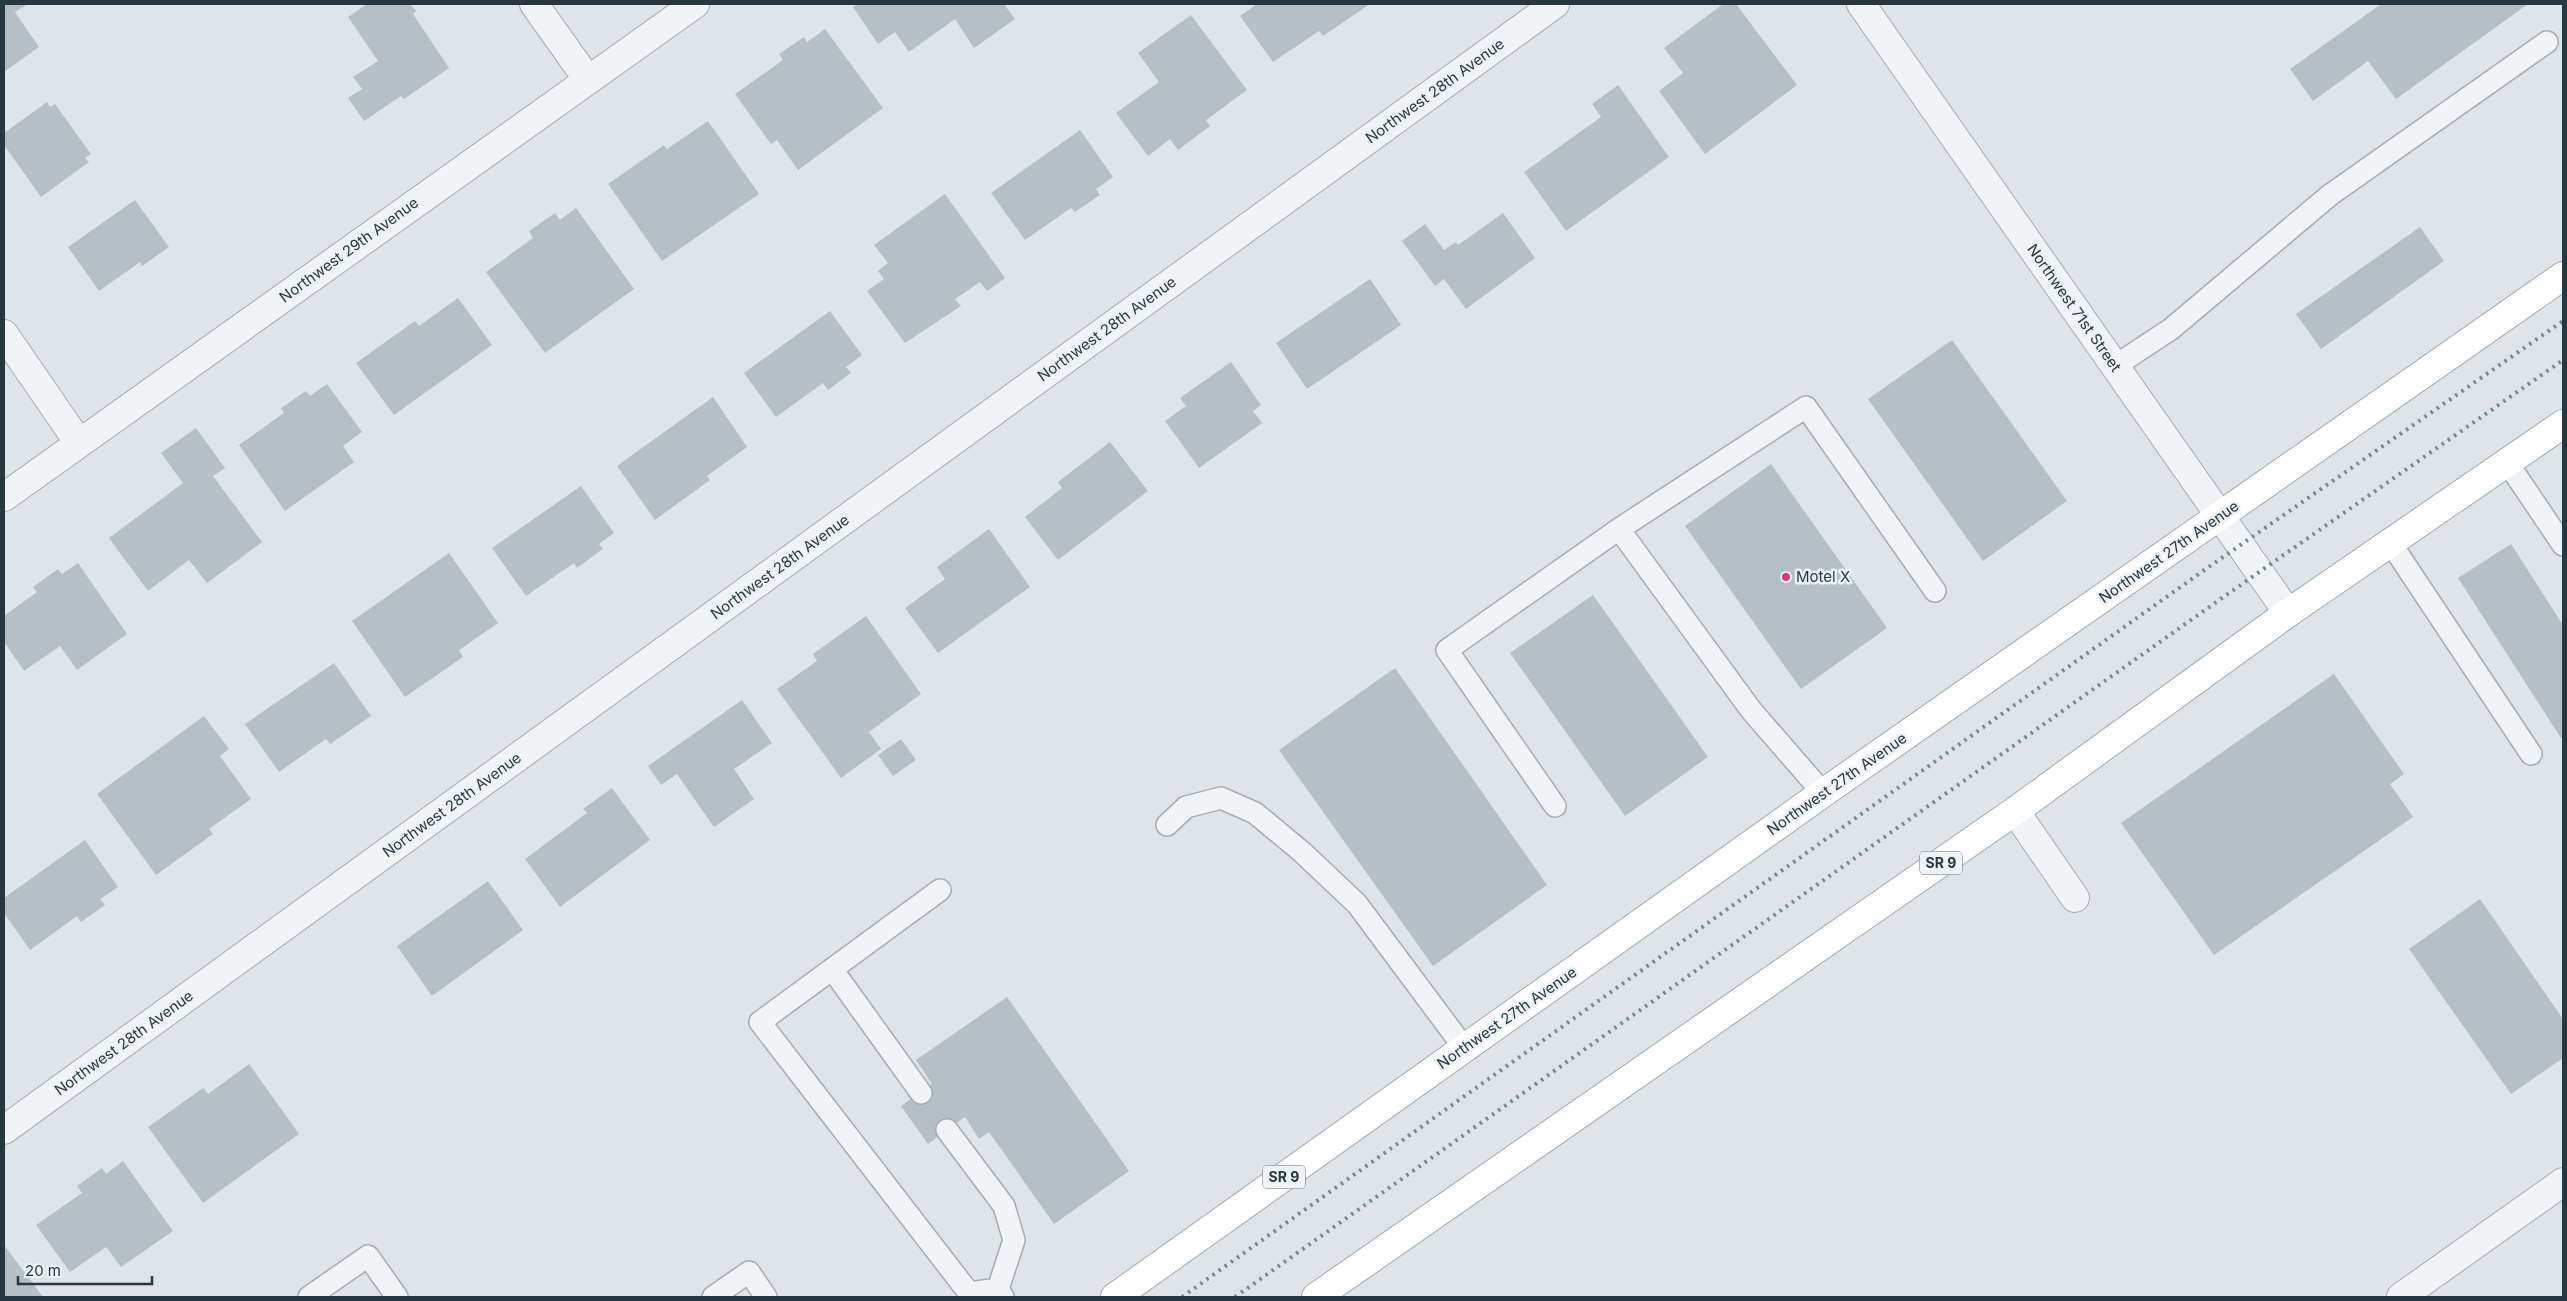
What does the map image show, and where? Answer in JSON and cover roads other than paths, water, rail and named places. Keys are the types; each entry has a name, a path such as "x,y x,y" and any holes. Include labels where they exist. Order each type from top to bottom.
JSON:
{"main road":[{"name":"Northwest 27th Avenue","path":"1119,1296 1823,794 2563,276"},
{"name":"SR 9","path":"1316,1297 2015,811 2288,613 2563,424"}],"street":[{"path":"534,4 588,80"},
{"name":"Northwest 29th Avenue","path":"4,497 695,4"},
{"name":"Northwest 28th Avenue","path":"4,1130 1555,4"},
{"name":"Northwest 71st Street","path":"1861,4 2288,613"},
{"path":"4,334 79,443"},
{"path":"2015,811 2075,898"},
{"path":"2401,1297 2563,1182"}],"lane":[{"path":"2115,366 2171,329 2330,195 2547,42"},
{"path":"1554,806 1447,650 1619,529 1806,407 1935,591"},
{"path":"2507,462 2563,545"},
{"path":"1619,529 1751,710 1823,794"},
{"path":"2390,542 2531,754"},
{"path":"1167,825 1186,807 1221,798 1255,813 1302,852 1357,904 1464,1049"},
{"path":"940,890 760,1022 969,1293 1000,1293 1014,1240 1004,1206 947,1130"},
{"path":"832,969 921,1093"},
{"path":"309,1297 368,1256 397,1297"},
{"path":"713,1297 749,1272 766,1297"}],"railway":[{"path":"1182,1297 2203,571 2563,321"},
{"path":"1235,1297 2222,598 2563,360"}],"place":[{"name":"Motel X","path":"1786,577"}]}
